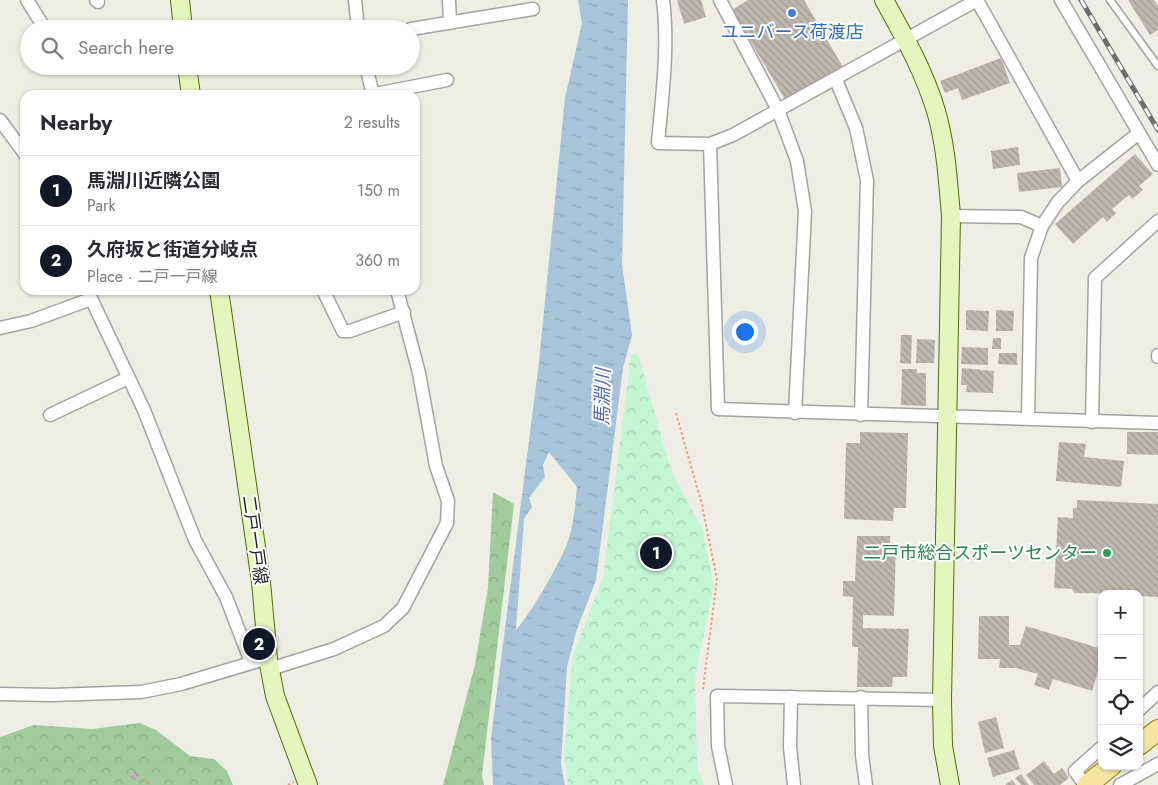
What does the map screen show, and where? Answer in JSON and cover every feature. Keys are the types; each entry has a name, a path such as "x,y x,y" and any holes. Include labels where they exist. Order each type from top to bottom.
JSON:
{"main road":[{"path":"1143,742 1158,730"},
{"path":"1086,785 1107,770"}],"street":[{"path":"27,0 39,20"},
{"path":"180,0 182,20"},
{"path":"354,0 357,20"},
{"path":"449,0 450,23"},
{"path":"663,0 666,20 658,143 710,144 733,136 977,0 1078,181"},
{"path":"720,0 778,110 797,160 805,211 794,413"},
{"path":"884,0 906,39 936,112 946,156 951,216 942,700 943,746 950,785"},
{"path":"1061,0 1158,165"},
{"path":"420,28 533,9"},
{"path":"189,75 190,90"},
{"path":"368,75 371,90"},
{"path":"397,90 447,80"},
{"path":"836,80 856,128 867,180 861,415"},
{"path":"0,120 20,147"},
{"path":"1028,418 1031,258 1042,226 1058,202 1078,181 1138,133"},
{"path":"710,144 718,410 1158,423"},
{"path":"951,216 1021,217 1042,226"},
{"path":"1092,422 1095,278 1158,221"},
{"path":"0,328 31,321 87,295"},
{"path":"89,295 144,410 195,540 263,663"},
{"name":"二戸一戸線","path":"220,295 261,582 263,663 308,785"},
{"path":"325,295 343,331 350,331 404,312"},
{"path":"0,694 52,695 141,692 181,684 263,663 334,649 384,626 403,608 447,523 448,501 436,466 419,373 399,295"},
{"path":"50,415 128,378"},
{"path":"1143,706 1158,692"},
{"path":"726,785 718,746 717,696 861,697 942,700"},
{"path":"791,697 790,747 794,785"},
{"path":"861,697 862,756 866,785"},
{"path":"1086,785 1075,771 1098,751"},
{"path":"1124,784 1158,764"}],"lane":[{"path":"1110,0 1158,66"}],"path":[{"path":"676,413 702,505 717,579 703,689"},
{"path":"144,779 152,785"}],"green space":[{"path":"631,354 638,354 671,470 702,528 714,586 695,676 697,767 704,785 568,785 564,755 573,655 603,577"},
{"path":"493,492 514,504 482,775 484,785 443,785 475,665 488,588"},
{"path":"140,723 156,730 190,756 214,759 227,771 233,785 0,785 0,737 34,725 93,729"}],"water":[{"name":"馬淵川","path":"578,0 628,0 622,265 632,335 623,368 596,580 576,632 567,667 561,764 565,785 493,785 491,738 539,362 565,98 582,23","holes":["549,452 577,487 573,523 567,544 544,589 516,630 524,519 532,507 529,498 545,477 543,465"]}],"building":[{"path":"677,0 701,0 706,17 684,24"},
{"path":"748,0 804,0 843,67 786,101 732,10"},
{"path":"1128,0 1154,0 1158,6 1158,30 1150,35"},
{"path":"1001,58 1010,83 962,100 958,88 945,93 940,81"},
{"path":"1018,147 1020,165 993,169 991,151"},
{"path":"1135,154 1153,174 1139,186 1143,190 1132,199 1129,195 1112,209 1116,213 1107,222 1103,217 1073,244 1055,224"},
{"path":"1060,168 1062,187 1019,192 1017,173"},
{"path":"966,310 989,311 988,331 966,330"},
{"path":"996,310 1014,311 1013,331 996,331"},
{"path":"901,335 912,335 911,364 900,363"},
{"path":"993,338 1001,338 1001,349 992,349"},
{"path":"917,339 935,340 934,363 916,363"},
{"path":"962,347 988,348 988,365 961,364"},
{"path":"999,353 1017,353 1017,365 998,364"},
{"path":"962,368 994,371 993,393 966,392 967,385 961,385"},
{"path":"902,369 917,369 917,373 926,373 926,406 901,405"},
{"path":"860,432 908,433 906,508 894,508 893,521 844,519 846,443 860,443"},
{"path":"1127,432 1158,432 1158,455 1127,454"},
{"path":"1059,442 1086,444 1084,457 1124,461 1121,487 1056,481"},
{"name":"二戸市総合スポーツセンター","path":"1077,500 1158,504 1158,597 1143,596 1143,590 1098,590 1098,593 1074,593 1072,589 1054,588 1058,517 1073,518 1073,508 1077,508"},
{"path":"857,536 890,536 890,543 896,543 894,616 863,615 863,628 909,629 907,677 893,677 892,687 857,687 858,647 852,647 853,597 843,596 843,581 855,581"},
{"path":"979,616 1009,616 1009,645 1020,645 1026,626 1098,648 1098,672 1092,691 1053,679 1049,690 1034,685 1038,674 1016,668 999,668 1000,659 978,659"},
{"path":"996,717 1004,748 985,753 978,722"},
{"path":"1014,750 1020,769 993,777 987,758"},
{"path":"1044,761 1054,774 1062,768 1069,778 1060,785 1034,785 1026,775"},
{"path":"135,771 140,775 135,781 130,777"},
{"path":"1021,774 1029,785 1021,785 1015,778"},
{"path":"1012,780 1016,785 1005,785"}],"railway":[{"path":"1081,0 1158,130"}],"place":[{"name":"ユニバース荷渡店","path":"792,13"},
{"name":"馬淵川近隣公園","path":"656,553"},
{"name":"二戸市総合スポーツセンター","path":"1107,553"},
{"name":"久府坂と街道分岐点","path":"259,644"}]}
